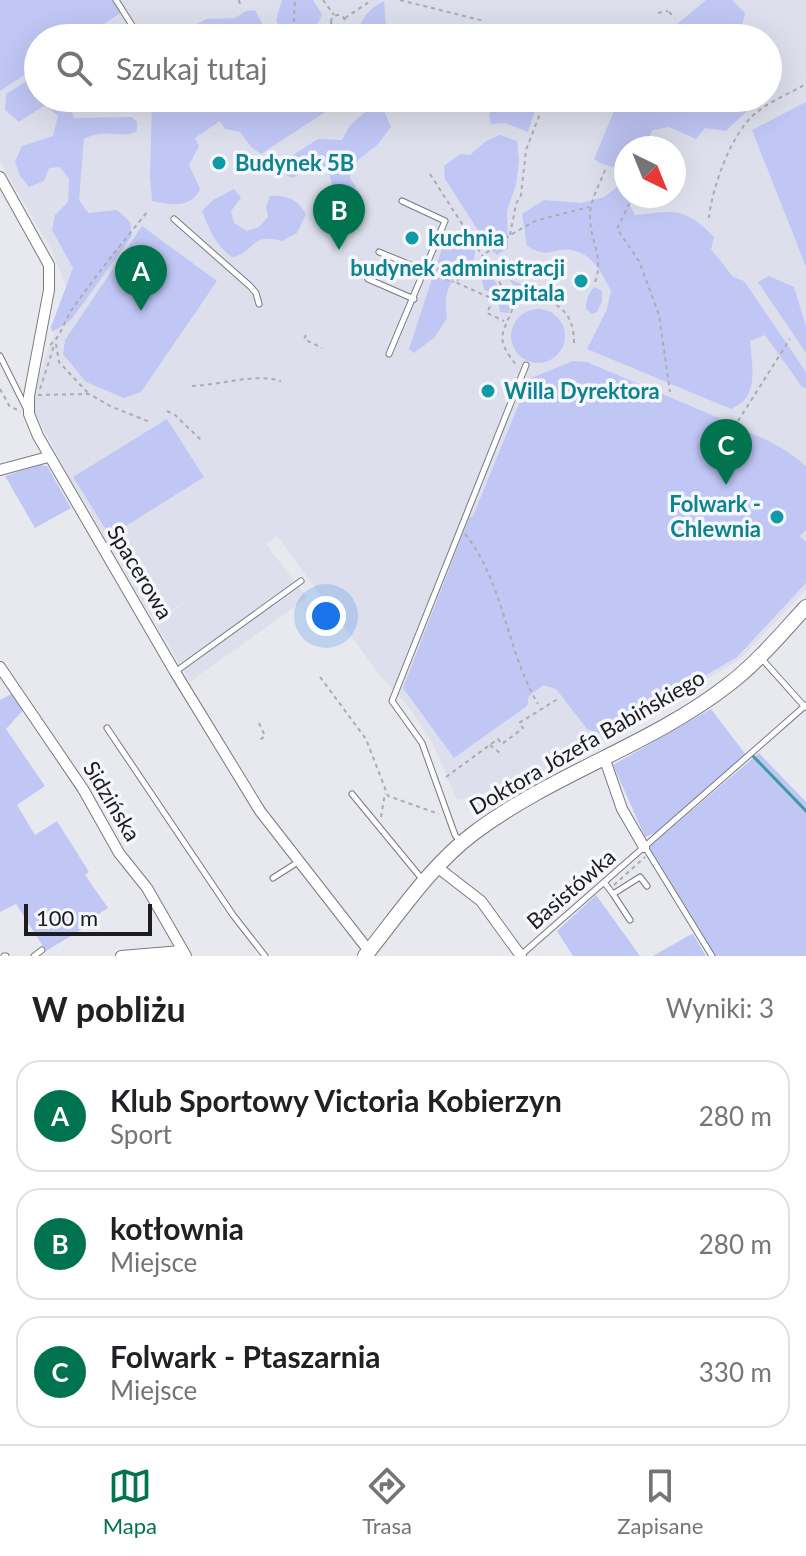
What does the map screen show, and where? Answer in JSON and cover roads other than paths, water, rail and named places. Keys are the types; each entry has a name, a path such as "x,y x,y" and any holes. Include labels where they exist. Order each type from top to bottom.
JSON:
{"street":[{"name":"Spacerowa","path":"0,177 49,265 49,290 36,352 29,414 48,457 260,811 367,953"},
{"path":"0,470 48,457"},
{"name":"Doktora Józefa Babińskiego","path":"367,953 437,867 461,843 496,818 709,698 760,656 806,607"},
{"name":"Sidzińska","path":"0,667 83,789 119,853 147,888 183,953"},
{"path":"604,757 622,809 646,850"},
{"path":"437,867 481,901 521,956"},
{"path":"122,956 183,953"}],"lane":[{"path":"116,0 131,24"},
{"path":"389,354 445,221 402,201"},
{"path":"174,219 250,286 259,304"},
{"path":"379,252 425,271"},
{"path":"368,279 414,299"},
{"path":"0,356 29,414"},
{"path":"461,843 455,835 422,743 392,701 526,365"},
{"path":"175,672 301,581"},
{"path":"760,656 806,707"},
{"name":"Basistówka","path":"521,956 604,882 646,850 806,707"},
{"path":"107,728 233,915 265,956"},
{"path":"352,794 425,882"},
{"path":"646,850 712,956"},
{"path":"273,878 299,862"},
{"path":"611,891 640,877 647,886"},
{"path":"604,882 630,920"},
{"path":"34,956 42,950"}],"waterway":[{"path":"752,755 806,811"}],"place":[{"name":"Budynek 5B","path":"219,163"},
{"name":"kuchnia","path":"412,238"},
{"name":"kotłownia","path":"339,250"},
{"name":"budynek administracji szpitala","path":"581,281"},
{"name":"Klub Sportowy Victoria Kobierzyn","path":"141,311"},
{"name":"Willa Dyrektora","path":"488,391"},
{"name":"Folwark - Ptaszarnia","path":"726,485"},
{"name":"Folwark - Chlewnia","path":"777,517"}]}
